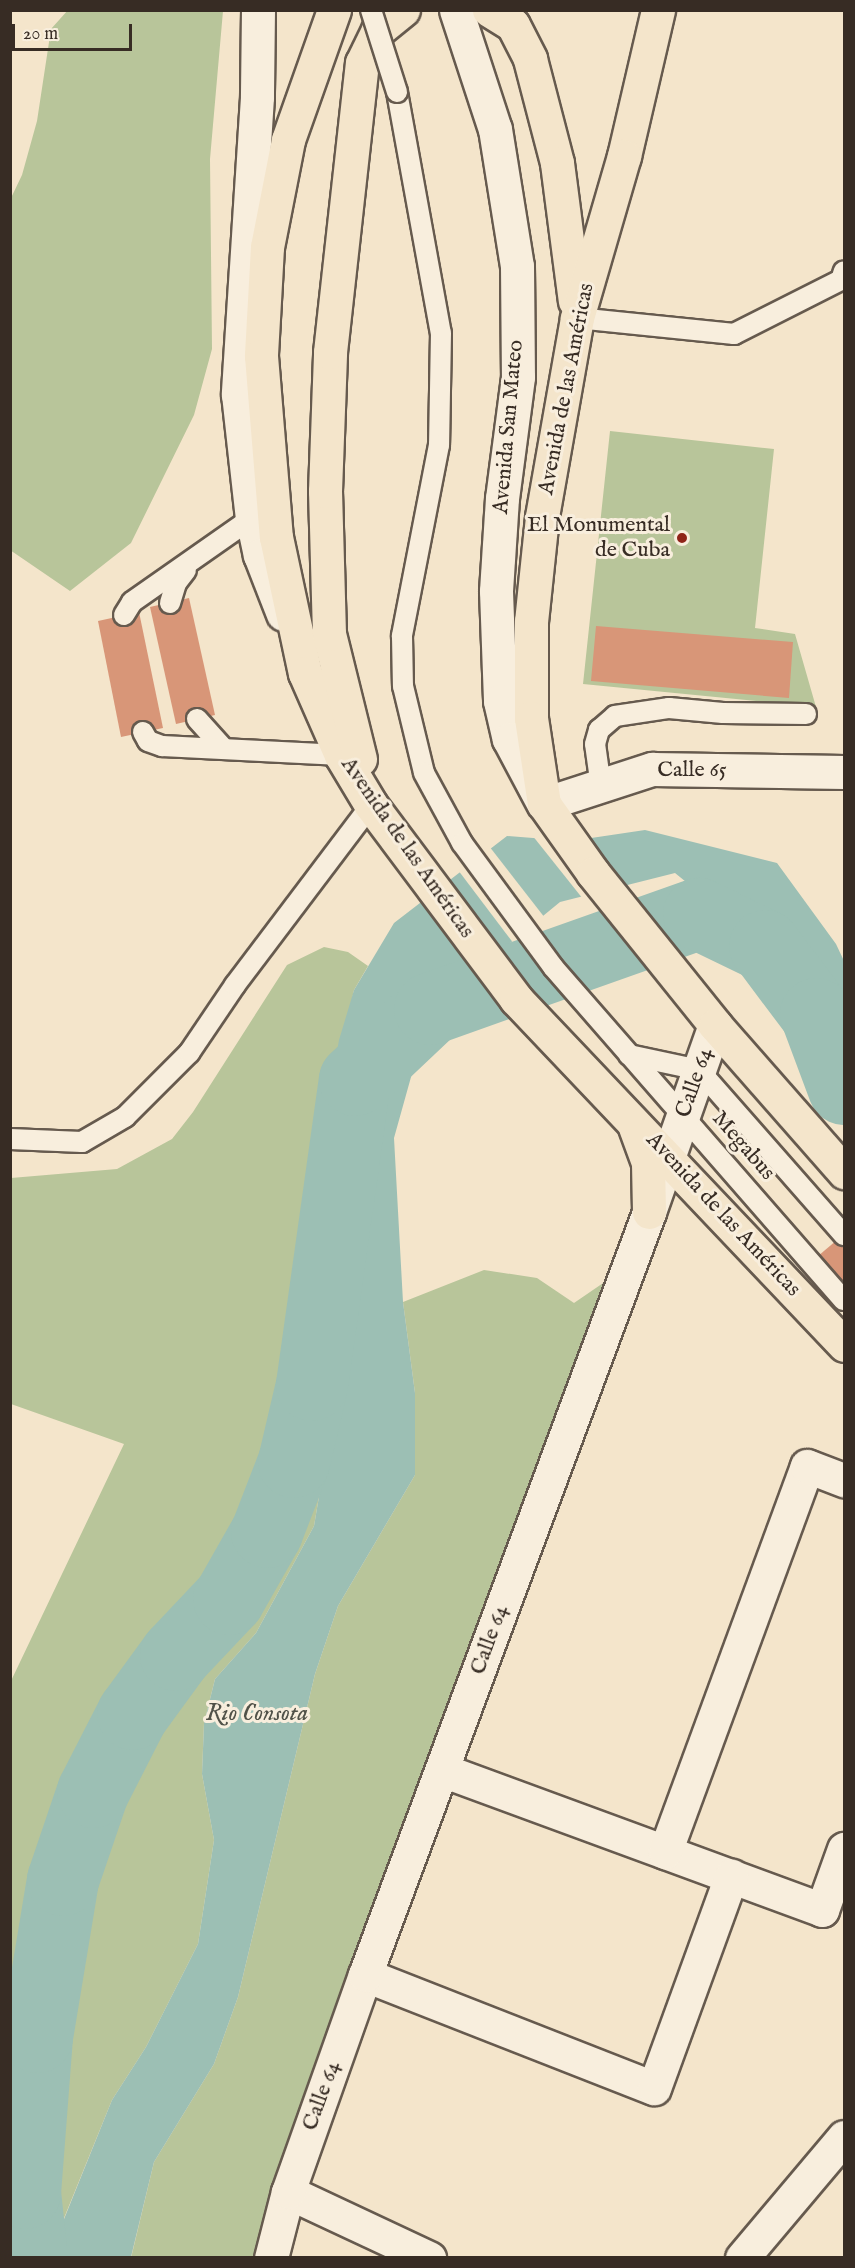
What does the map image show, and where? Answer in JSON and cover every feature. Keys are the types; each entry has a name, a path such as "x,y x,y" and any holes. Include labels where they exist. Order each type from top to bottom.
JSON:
{"main road":[{"name":"Avenida de las Américas","path":"334,10 288,140 267,247 261,356 276,537 305,672 341,755 371,805 422,877 516,999 669,1156 844,1345"},
{"path":"371,805 329,634 325,491 330,352 362,63 378,30 403,10"},
{"path":"489,10 513,25 530,59 566,212 577,318"},
{"name":"Avenida de las Américas","path":"658,10 624,156 577,318 542,518 531,621 531,718 544,804 623,910 715,1025 844,1172"},
{"path":"631,1117 648,1163 650,1212"},
{"path":"650,1212 663,1199 680,1193 698,1194 713,1204"}],"street":[{"path":"258,10 257,97 238,394 252,518 260,555 305,672"},
{"name":"Avenida San Mateo","path":"456,10 495,129 517,266 518,377 502,498 496,591 500,701 509,739 544,804"},
{"name":"Calle 65","path":"544,804 652,769 844,772"},
{"name":"Calle 64","path":"272,2257 288,2192 365,1975 650,1212 715,1025"},
{"path":"665,1852 807,1466 844,1480"},
{"path":"442,1770 822,1910 844,1849"},
{"path":"365,1975 654,2088 731,1876"},
{"path":"742,2258 844,2137"},
{"path":"288,2192 429,2258"}],"lane":[{"name":"Megabus","path":"371,10 397,92 439,322 442,383 439,445 402,636 403,686 411,732 424,773 462,843 553,967 844,1300"},
{"path":"577,318 734,334 840,280 844,271"},
{"path":"124,615 132,602 189,565 252,518"},
{"path":"170,603 176,583 189,565"},
{"path":"601,787 595,744 599,730 615,716 669,708 723,713 806,714"},
{"path":"197,719 224,749"},
{"path":"143,732 148,741 162,746 341,755"},
{"path":"10,1139 82,1142 125,1117 189,1053 235,985 371,805"},
{"path":"629,1055 699,1070"},
{"name":"Megabus","path":"699,1070 844,1235"}],"green space":[{"path":"68,10 223,11 210,159 212,349 194,415 131,543 70,591 10,550 11,198 22,175 37,121 51,29"},
{"name":"El Monumental de Cuba","path":"610,431 774,449 755,628 795,634 816,707 583,684"},
{"path":"324,947 348,952 368,966 354,990 322,1138 334,1230 340,1371 314,1526 256,1633 215,1679 204,1723 202,1774 214,1840 198,1944 146,2047 112,2100 62,2223 55,2257 11,2257 10,1683 124,1444 11,1404 11,1178 117,1169 172,1139 193,1112 287,965"},
{"path":"628,1266 271,2257 131,2258 154,2162 214,2064 238,1997 315,1674 338,1606 415,1475 415,1393 403,1302 484,1270 537,1278 574,1303"}],"water":[{"name":"Rio Consota","path":"645,830 777,863 836,944 844,961 844,1089 817,1014 765,946 675,873 560,902 430,1009 394,1138 403,1302 415,1393 415,1475 338,1606 315,1674 238,1997 214,2064 154,2162 131,2257 55,2258 62,2224 112,2100 146,2047 198,1944 214,1840 202,1774 204,1723 215,1679 256,1633 314,1526 340,1371 334,1230 322,1138 339,1040 354,990 394,923 507,836 571,841"}],"pier":[{"path":"532,835 585,836 628,888 583,899"},
{"path":"489,846 545,918 514,944 458,870"}],"building":[{"path":"189,598 215,715 176,724 150,607"},
{"path":"139,612 163,728 121,737 98,621"},
{"path":"596,626 793,642 789,698 591,681"},
{"path":"844,1234 844,1300 811,1262"}],"waterway":[{"path":"32,2258 25,2193 37,2037 63,1880 93,1792 133,1714 176,1655 229,1599 267,1532 294,1462 312,1385 355,1080 430,1009 699,914 765,946 816,1014 844,1089"}],"place":[{"name":"El Monumental de Cuba","path":"682,538"}]}
